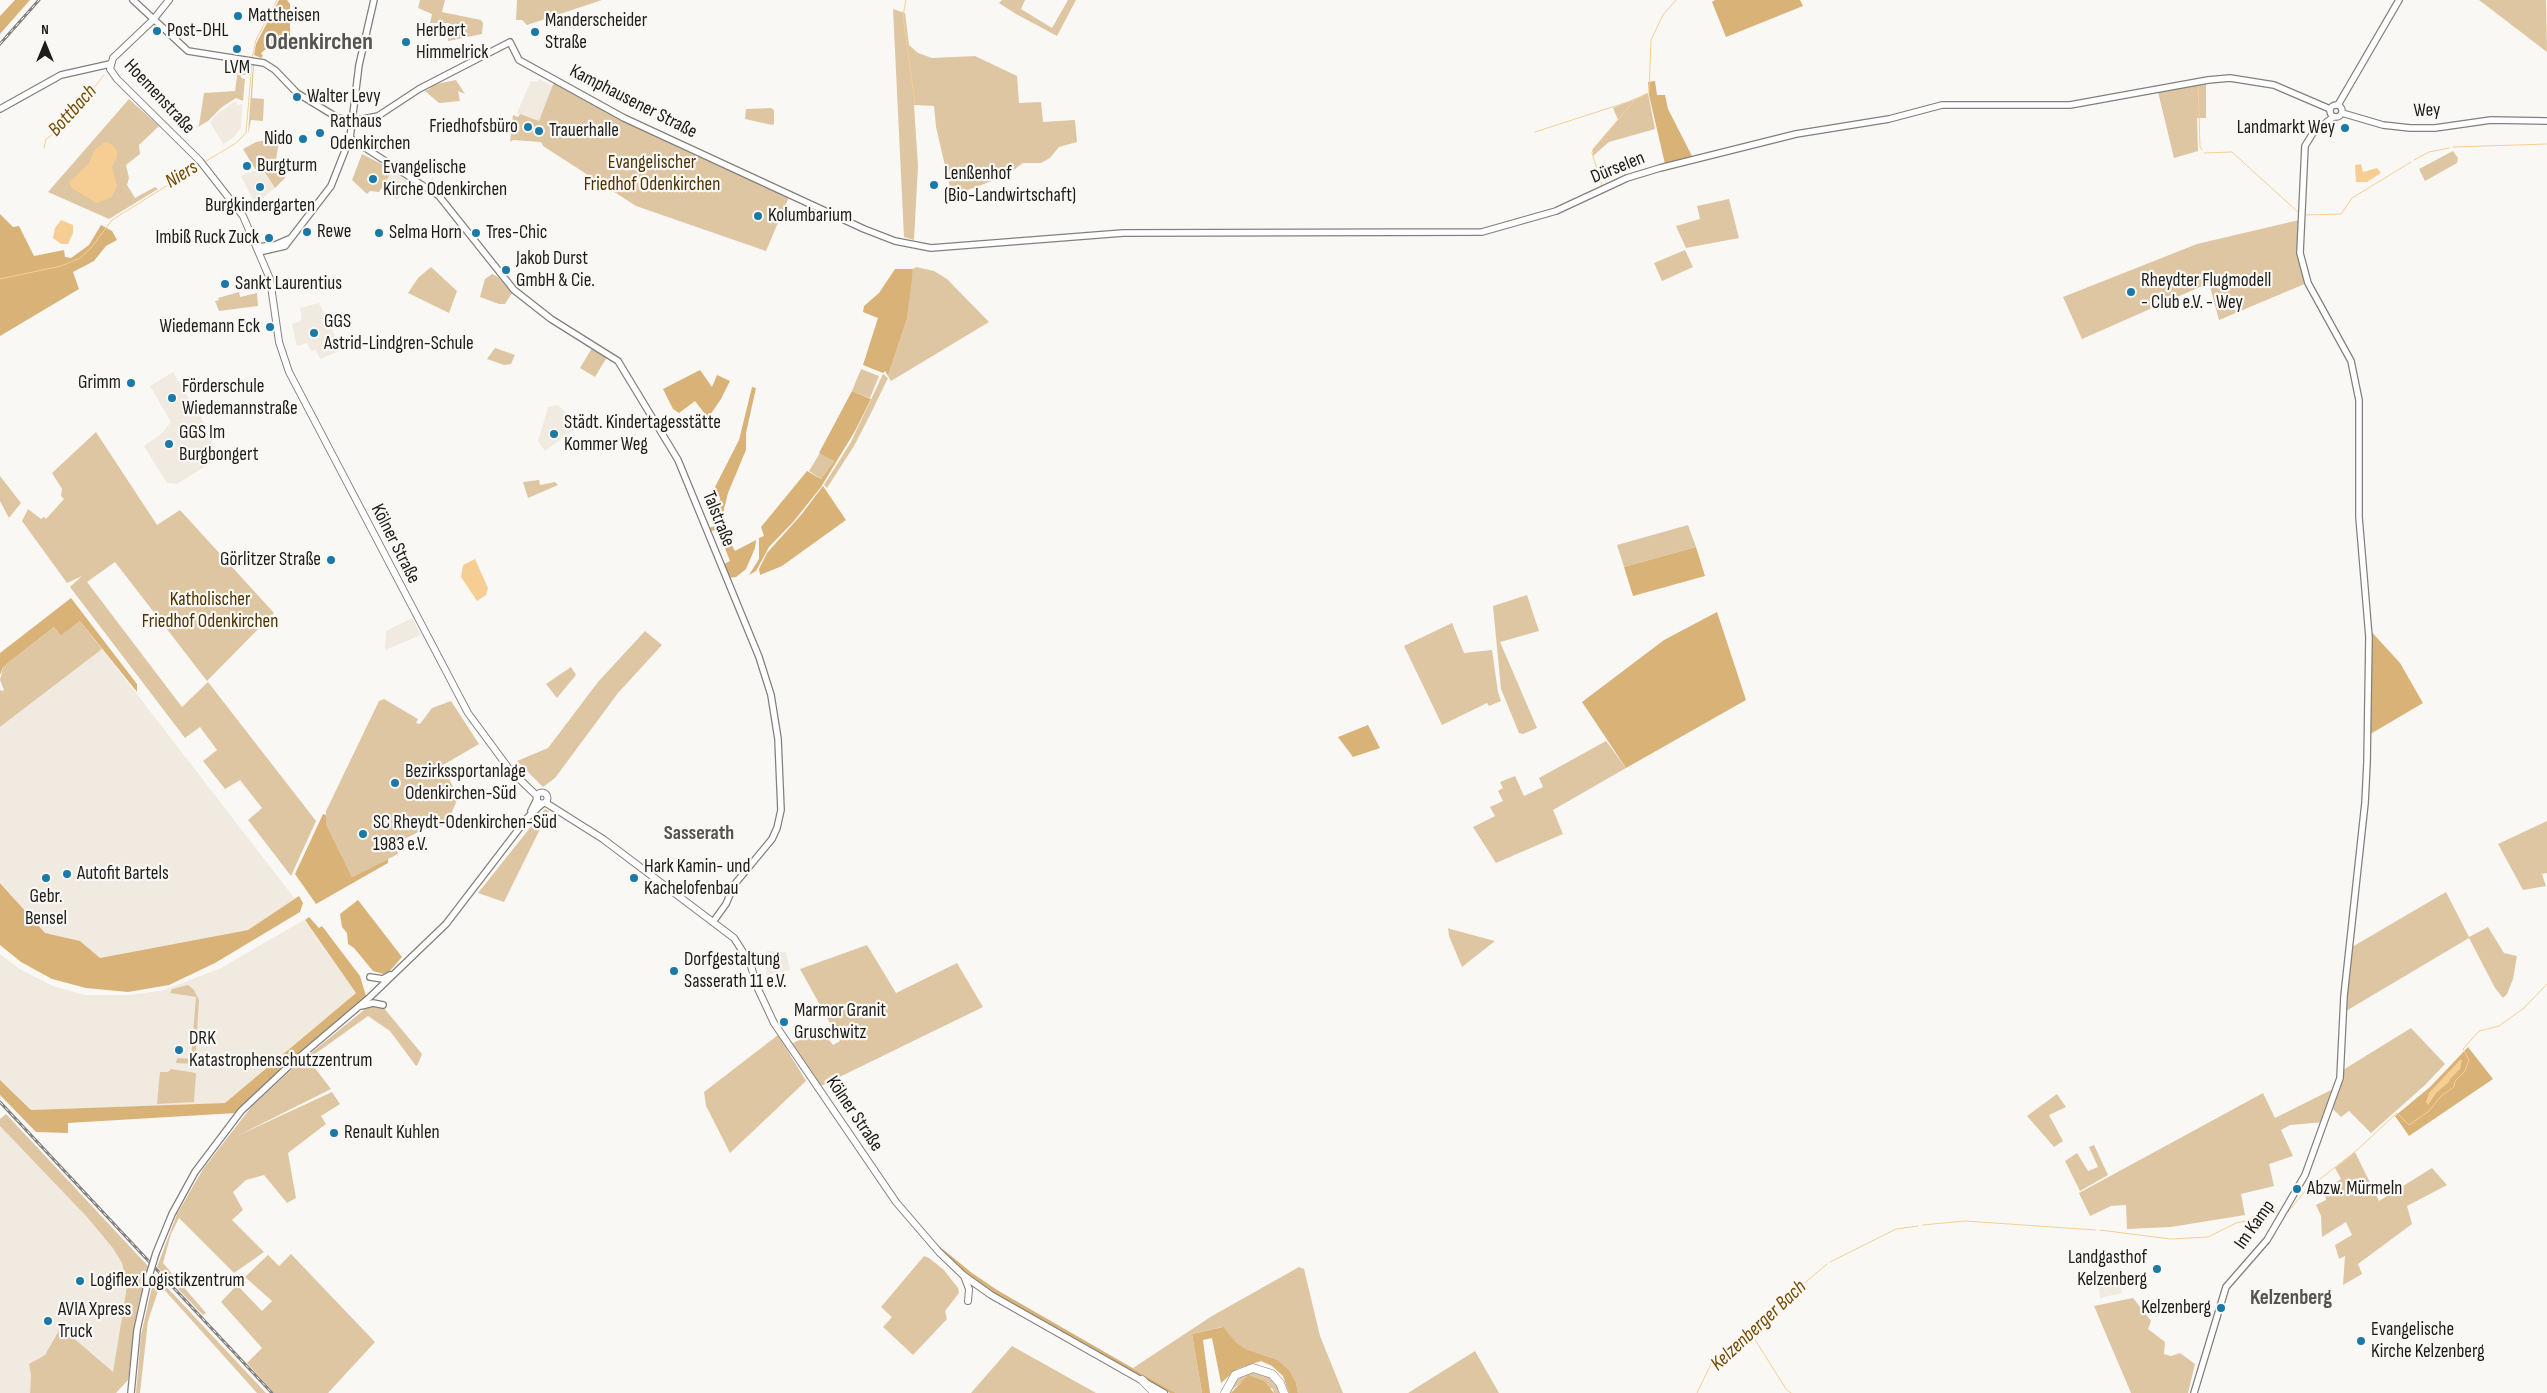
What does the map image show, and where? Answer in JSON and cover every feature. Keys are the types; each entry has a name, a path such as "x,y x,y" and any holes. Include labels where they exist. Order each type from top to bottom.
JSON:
{"highway":[{"path":"1225,1393 1235,1375 1253,1368 1272,1374 1279,1380 1284,1393"},
{"path":"1142,1380 1155,1393"}],"main road":[{"path":"133,0 188,51 252,60 270,66 293,90 338,118 354,121"},
{"path":"0,109 61,75 110,64 153,20 169,0"},
{"path":"258,249 275,245 292,236 331,186 350,138 354,121 360,65 374,0"},
{"path":"2338,105 2399,0"},
{"name":"Kamphausener Straße","path":"354,121 378,116 419,88 510,42 520,60 624,118 864,229 895,241 915,246"},
{"name":"Hoemenstraße","path":"110,64 110,69 116,79 202,163 243,216 258,249"},
{"name":"Dürselen","path":"915,246 944,248 1127,233 1477,232 1556,211 1629,177 1791,136 1893,118 1940,105 2070,105 2219,79 2244,79 2267,83 2330,109"},
{"path":"2333,105 2338,105 2342,112 2338,116 2334,116 2330,109 2333,105"},
{"name":"Wey","path":"2342,112 2383,125 2410,128 2436,128 2476,121 2515,119 2547,121"},
{"name":"Im Kamp","path":"2194,1393 2226,1286 2272,1232 2306,1173 2340,1078 2346,981 2366,799 2369,637 2360,530 2357,386 2347,353 2304,275 2300,256 2306,144 2313,133 2334,116"},
{"name":"Talstraße","path":"350,138 439,196 514,290 551,319 608,353 622,366 678,460 760,657 771,695 778,739 780,818 772,839 734,886 723,908 713,922"},
{"name":"Kölner Straße","path":"258,249 270,279 278,342 285,363 411,608 468,713 516,778 542,799 563,811 734,938 742,948 774,1023 896,1202 924,1238 963,1275 1008,1306 1164,1393"},
{"path":"131,1393 137,1330 148,1276 156,1253 184,1190 222,1134 261,1090 359,1007 451,917 542,799"},
{"path":"370,978 383,979 411,958"},
{"path":"359,1007 374,1003 383,1006"},
{"path":"963,1275 969,1289 968,1301"}],"shaded area":[{"path":"15,0 30,0 0,34 0,16"},
{"path":"279,0 287,0 290,4 290,36 285,41 281,37 261,53 263,56 261,58 254,55 256,44"},
{"path":"1715,0 1800,0 1803,6 1726,37 1712,2"},
{"path":"539,79 553,86 539,122 517,113 531,81 537,82"},
{"path":"1655,81 1657,95 1665,95 1668,109 1693,158 1665,164 1649,95 1648,82"},
{"path":"236,101 238,105 242,104 241,128 233,138 223,144 210,122 218,113"},
{"path":"106,142 114,146 117,151 117,157 112,167 117,186 111,198 96,203 72,188 69,182 89,163 95,149"},
{"path":"2361,164 2363,172 2377,168 2381,173 2367,182 2356,182 2355,165"},
{"name":"Burgkindergarten","path":"260,168 275,188 255,204 241,176"},
{"path":"393,170 411,182 397,200 381,189"},
{"path":"0,214 13,227 19,226 34,256 64,250 65,257 71,258 89,245 101,225 112,231 117,240 106,246 94,261 73,272 79,289 0,336"},
{"path":"61,220 73,225 73,233 68,244 61,244 53,238 55,228"},
{"path":"895,269 913,269 907,319 888,376 885,371 883,373 863,365 878,318 863,312 864,306 879,293"},
{"name":"GGS Astrid-Lindgren-Schule","path":"319,303 342,350 320,359 316,350 311,351 307,343 297,346 292,324 301,321 300,308"},
{"path":"700,370 712,387 717,375 730,381 708,418 695,401 679,413 673,409 663,389"},
{"name":"GGS Im Burgbongert","path":"173,372 195,409 197,408 219,458 177,484 167,483 144,446 161,434 171,422 150,386"},
{"path":"752,387 756,388 746,433 746,450 728,493 723,524 726,535 735,551 756,540 755,548 746,569 736,577 729,578 724,564 730,561 718,530 710,531 708,528 716,526 720,498 715,487 739,440"},
{"path":"852,391 871,399 855,431 821,487 794,521 769,547 756,571 749,575 759,559 759,538 764,536 761,527 807,471 821,479 834,461 819,453"},
{"name":"Städt. Kindertagesstätte Kommer Weg","path":"558,405 579,426 545,451 538,441 548,407"},
{"path":"823,486 846,520 782,566 760,575 759,569 767,553 801,515"},
{"path":"1696,547 1705,576 1633,596 1624,567"},
{"path":"475,559 488,588 486,595 477,601 461,577 463,565"},
{"path":"71,598 137,684 137,692 80,621 61,636 54,627 3,667 0,675 0,653"},
{"path":"1717,612 1746,700 1626,768 1582,702 1664,640"},
{"path":"412,618 421,635 385,650 386,631"},
{"path":"2369,629 2400,663 2423,703 2367,736"},
{"path":"102,649 295,899 248,930 100,958 80,941 44,933 0,882 0,727"},
{"path":"1368,725 1380,748 1353,757 1338,737"},
{"path":"323,814 326,815 326,824 352,877 388,859 388,863 316,904 295,874"},
{"path":"0,883 45,933 80,941 100,958 248,930 299,896 303,903 300,912 215,963 169,985 128,992 86,988 52,979 21,962 0,945"},
{"path":"358,900 402,957 388,973 383,974 373,971 354,948 348,944 347,933 342,927 340,914"},
{"path":"309,917 319,928 322,926 360,976 366,996 299,1053 236,1113 68,1123 68,1133 36,1132 0,1095 0,1080 31,1110 225,1103 356,993 305,920"},
{"path":"304,920 356,993 225,1103 31,1110 0,1080 0,954 21,970 53,986 85,995 131,995 164,990 221,968"},
{"path":"767,951 786,952 790,970 766,975"},
{"path":"2468,1047 2493,1079 2409,1136 2395,1116 2430,1087"},
{"path":"2462,1060 2460,1069 2436,1093 2428,1105 2426,1102 2429,1093"},
{"path":"0,1125 86,1216 112,1247 122,1263 127,1286 113,1373 72,1337 57,1332 45,1355 29,1364 31,1376 30,1393 0,1393"},
{"path":"928,1237 972,1273 997,1290 1176,1393 1170,1393 999,1297 971,1278"},
{"path":"2117,1273 2122,1293 2100,1298 2097,1274"},
{"path":"1223,1327 1236,1342 1246,1349 1278,1360 1289,1370 1296,1382 1298,1393 1289,1393 1283,1376 1272,1366 1261,1361 1237,1369 1221,1383 1212,1338 1203,1340 1210,1393 1202,1393 1192,1334"},
{"path":"1248,1375 1264,1381 1274,1393 1231,1393"}],"green space":[{"path":"420,0 445,0 442,12 481,20 483,23 482,34 448,41 449,23 430,23 432,14 418,8"},
{"path":"517,0 602,0 527,25 522,20 516,20"},
{"path":"1002,0 1025,0 1021,9 1052,28 1068,0 1076,0 1057,36 999,3"},
{"path":"2479,0 2546,0 2547,52"},
{"path":"893,9 905,13 909,45 918,53 932,58 975,56 1017,76 1019,103 1041,102 1043,122 1075,120 1077,142 1059,147 1050,158 1041,163 1023,163 1005,176 952,196 936,127 934,106 914,105 918,166 914,240 904,237"},
{"path":"239,62 246,66 245,75 241,75 241,78 245,79 243,101 236,98 222,107 208,121 196,128 199,125 204,93 235,91"},
{"path":"253,64 252,98 264,99 263,121 251,120 248,134"},
{"path":"456,80 465,94 458,91 460,101 439,103 425,91 431,88 431,85"},
{"name":"Evangelischer Friedhof Odenkirchen","path":"554,82 677,147 789,197 766,251 636,206 543,146 541,142 513,140 510,142 513,115 518,117 520,114 539,121"},
{"path":"2206,82 2206,118 2197,118 2198,151 2174,158 2158,92"},
{"path":"1648,93 1655,129 1609,142 1593,156 1593,149 1618,120 1613,108"},
{"path":"129,99 159,126 139,145 140,154 126,165 129,178 127,185 135,198 155,187 158,189 109,219 48,192"},
{"path":"771,108 774,110 774,124 772,125 745,119 746,109"},
{"path":"267,140 279,141 275,166 286,175 275,188 260,168 255,169 243,149 256,142"},
{"path":"2453,151 2458,158 2457,163 2425,181 2419,169"},
{"path":"362,154 393,170 379,192 370,191 367,194 352,180"},
{"path":"1729,199 1739,238 1686,248 1676,226 1700,219 1697,206"},
{"path":"2299,220 2300,263 2307,283 2219,320 2209,283 2082,339 2063,297 2197,244"},
{"path":"1685,250 1693,267 1662,281 1654,263"},
{"path":"431,267 457,291 449,313 408,293 418,278"},
{"path":"916,267 934,271 947,279 989,322 891,381 888,376 907,319 911,279 913,269"},
{"path":"492,274 498,277 512,293 505,304 499,304 480,297 485,279"},
{"path":"239,292 240,297 257,293 258,306 219,311 215,301 219,300 218,298"},
{"path":"495,348 515,355 511,364 504,365 487,359"},
{"path":"592,348 607,357 595,377 580,368"},
{"path":"861,369 879,376 870,398 852,391"},
{"path":"883,374 888,378 871,413 854,446 827,488 824,485 851,442"},
{"name":"Katholischer Friedhof Odenkirchen","path":"96,432 157,525 180,510 274,613 207,681 115,562 87,582 182,707 208,682 316,821 291,876 248,820 262,808 240,780 225,789 203,761 217,750 200,727 185,738 70,587 82,576 67,583 22,521 28,509 41,519 44,517 46,519 64,499 61,496 62,489 52,473"},
{"path":"820,453 834,461 821,479 809,471"},
{"path":"0,476 21,503 9,518 0,501"},
{"path":"539,480 540,485 555,482 558,485 528,498 523,482"},
{"path":"1688,525 1696,547 1624,567 1617,545"},
{"path":"1527,595 1539,631 1500,642 1537,728 1523,734 1519,733 1501,689 1493,606"},
{"path":"80,621 102,649 0,727 0,689 1,691 4,690 0,680 3,667 54,627 61,636"},
{"path":"1452,623 1464,653 1492,650 1501,701 1489,706 1487,703 1442,725 1404,646"},
{"path":"645,631 662,645 618,693 555,778 543,787 517,761 548,748 598,682"},
{"path":"571,667 576,675 557,698 546,684"},
{"name":"Bezirkssportanlage Odenkirchen-Süd","path":"384,699 418,719 416,723 420,724 432,708 451,701 479,744 443,765 458,798 447,823 434,830 431,826 396,843 398,854 352,877 326,824 326,811 379,701"},
{"path":"1606,741 1626,768 1553,810 1563,834 1496,863 1473,827 1495,816 1490,807 1503,801 1498,791 1503,788 1500,782 1515,776 1524,796 1543,787 1539,778"},
{"path":"545,809 549,811 504,902 478,893"},
{"path":"2547,821 2547,873 2542,874 2546,886 2523,890 2498,844"},
{"path":"2446,892 2469,937 2488,927 2504,953 2517,956 2513,979 2507,994 2503,998 2495,988 2469,938 2346,1011 2352,947"},
{"path":"1448,928 1495,941 1462,967 1449,936"},
{"path":"867,945 896,993 957,963 983,1007 821,1086 791,1044 817,1031 826,1036 833,1045 840,1041 800,969"},
{"path":"188,985 194,990 199,1000 195,1064 176,1063 177,1058 191,1059 196,997 170,993 172,989"},
{"path":"370,1005 383,1007 422,1054 418,1064 416,1066 390,1031 368,1016 308,1059 331,1089 237,1136 332,1092 340,1104 321,1116 326,1124 288,1153 296,1198 287,1203 264,1175 246,1180 233,1192 243,1210 232,1220 264,1252 234,1273 179,1218 171,1234 163,1263 206,1313 203,1315 157,1267 177,1214 203,1169 252,1106 300,1062"},
{"path":"2411,1028 2445,1064 2424,1086 2371,1133 2349,1111 2341,1117 2333,1109 2343,1070"},
{"path":"778,1035 806,1081 730,1153 706,1106 704,1092"},
{"path":"171,1069 196,1073 194,1102 157,1104 160,1072 168,1072"},
{"path":"2333,1089 2325,1122 2290,1125 2281,1130 2293,1156 2269,1164 2274,1186 2241,1194 2245,1215 2171,1227 2127,1229 2126,1205 2111,1206 2090,1216 2079,1193 2263,1093 2275,1118"},
{"path":"2057,1094 2066,1107 2049,1115 2063,1141 2054,1147 2027,1116"},
{"path":"6,1114 148,1266 138,1307 128,1380 116,1393 30,1393 31,1376 29,1364 45,1355 59,1330 63,1329 113,1372 127,1286 122,1263 112,1247 86,1216 0,1126 0,1119"},
{"path":"2094,1145 2108,1175 2080,1191 2065,1161 2077,1153 2088,1171 2098,1167 2089,1147"},
{"path":"2355,1152 2379,1201 2432,1168 2447,1185 2407,1206 2412,1224 2358,1264 2362,1274 2343,1285 2345,1256 2339,1259 2335,1245 2352,1235 2346,1222 2322,1237 2321,1216 2316,1205 2326,1200 2324,1190 2341,1179 2335,1168"},
{"path":"291,1254 375,1342 328,1393 274,1393 247,1363 262,1348 221,1302 237,1285 262,1311 272,1301 245,1277 268,1255 279,1266"},
{"path":"924,1256 944,1270 958,1288 959,1293 945,1311 947,1319 913,1355 883,1327 892,1317 881,1307"},
{"path":"1299,1267 1304,1269 1320,1336 1343,1393 1298,1393 1296,1382 1289,1370 1278,1360 1246,1349 1236,1342 1222,1327 1192,1334 1202,1393 1176,1393 1133,1368 1212,1316"},
{"path":"155,1274 266,1393 257,1393 160,1285 148,1321 140,1393 136,1393 141,1335"},
{"path":"2133,1298 2151,1321 2148,1329 2165,1342 2164,1354 2171,1356 2180,1353 2195,1364 2188,1393 2131,1393 2094,1306"},
{"path":"1012,1346 1096,1393 971,1393"},
{"path":"1475,1351 1499,1393 1408,1393"},
{"path":"1250,1370 1272,1376 1281,1393 1274,1393 1273,1389 1243,1381 1231,1393 1227,1393 1234,1378"}],"waterway":[{"name":"Niers","path":"252,58 256,40 277,0"},
{"path":"906,0 903,16 915,104"},
{"path":"1649,92 1651,40 1663,15 1676,0"},
{"name":"Niers","path":"203,163 236,143 246,133 252,62"},
{"name":"Bottbach","path":"44,148 46,139 62,128 104,75"},
{"path":"2198,85 2200,147 2202,150"},
{"path":"1602,186 1592,153 1593,149 1635,100 1646,94"},
{"path":"1535,132 1634,100"},
{"path":"2453,147 2547,144"},
{"path":"2414,160 2429,152 2449,148"},
{"path":"2204,153 2232,152 2299,213"},
{"path":"2305,215 2341,214 2352,198 2411,162"},
{"name":"Niers","path":"0,279 61,266 80,258 91,248 112,220 200,165"},
{"name":"Kelzenberger Bach","path":"2311,1186 2357,1150 2397,1113 2409,1125 2429,1111 2441,1096 2454,1087 2455,1081 2465,1071 2469,1060 2463,1049 2479,1031 2499,1026 2524,1008 2547,984"},
{"name":"Kelzenberger Bach","path":"2288,1212 2306,1190"},
{"name":"Kelzenberger Bach","path":"2100,1230 2170,1239 2208,1237 2236,1223 2251,1220 2252,1217 2276,1210 2277,1214"},
{"name":"Kelzenberger Bach","path":"1923,1225 1965,1221 2096,1230"},
{"name":"Kelzenberger Bach","path":"1830,1262 1896,1229 1918,1226"},
{"name":"Kelzenberger Bach","path":"1697,1393 1712,1362 1827,1264"},
{"path":"1756,1326 1754,1338 1786,1389 1791,1393"}],"railway":[{"path":"0,44 39,0"},
{"path":"0,1102 272,1393"}],"place":[{"name":"Mattheisen","path":"238,16"},
{"name":"Post-DHL","path":"157,31"},
{"name":"Manderscheider Straße","path":"535,32"},
{"name":"Herbert Himmelrick","path":"406,42"},
{"name":"LVM","path":"237,49"},
{"name":"Walter Levy","path":"297,97"},
{"name":"Friedhofsbüro","path":"528,127"},
{"name":"Landmarkt Wey","path":"2345,128"},
{"name":"Trauerhalle","path":"539,131"},
{"name":"Rathaus Odenkirchen","path":"320,133"},
{"name":"Nido","path":"303,139"},
{"name":"Burgturm","path":"247,166"},
{"name":"Evangelische Kirche Odenkirchen","path":"373,179"},
{"name":"Lenßenhof (Bio-Landwirtschaft)","path":"934,185"},
{"name":"Burgkindergarten","path":"260,187"},
{"name":"Kolumbarium","path":"758,216"},
{"name":"Rewe","path":"307,232"},
{"name":"Selma Horn","path":"379,233"},
{"name":"Tres-Chic","path":"476,233"},
{"name":"Imbiß Ruck Zuck","path":"269,238"},
{"name":"Jakob Durst GmbH & Cie.","path":"506,270"},
{"name":"Sankt Laurentius","path":"225,284"},
{"name":"Rheydter Flugmodell - Club e.V. - Wey","path":"2131,292"},
{"name":"Wiedemann Eck","path":"270,327"},
{"name":"GGS Astrid-Lindgren-Schule","path":"314,333"},
{"name":"Grimm","path":"131,383"},
{"name":"Förderschule Wiedemannstraße","path":"172,398"},
{"name":"Städt. Kindertagesstätte Kommer Weg","path":"554,434"},
{"name":"GGS Im Burgbongert","path":"169,444"},
{"name":"Görlitzer Straße","path":"331,560"},
{"name":"Bezirkssportanlage Odenkirchen-Süd","path":"395,783"},
{"name":"SC Rheydt-Odenkirchen-Süd 1983 e.V.","path":"363,834"},
{"name":"Autofit Bartels","path":"67,874"},
{"name":"Gebr. Bensel","path":"46,878"},
{"name":"Hark Kamin- und Kachelofenbau","path":"634,878"},
{"name":"Dorfgestaltung Sasserath 11 e.V.","path":"674,971"},
{"name":"Marmor Granit Gruschwitz","path":"784,1022"},
{"name":"DRK Katastrophenschutzzentrum","path":"179,1050"},
{"name":"Renault Kuhlen","path":"334,1133"},
{"name":"Abzw. Mürmeln","path":"2297,1189"},
{"name":"Landgasthof Kelzenberg","path":"2157,1269"},
{"name":"Logiflex Logistikzentrum","path":"80,1281"},
{"name":"Kelzenberg","path":"2221,1308"},
{"name":"AVIA Xpress Truck","path":"48,1321"},
{"name":"Evangelische Kirche Kelzenberg","path":"2361,1341"}],"district":[{"name":"Odenkirchen","path":"319,43"},
{"name":"Sasserath","path":"699,834"},
{"name":"Kelzenberg","path":"2291,1299"}]}
